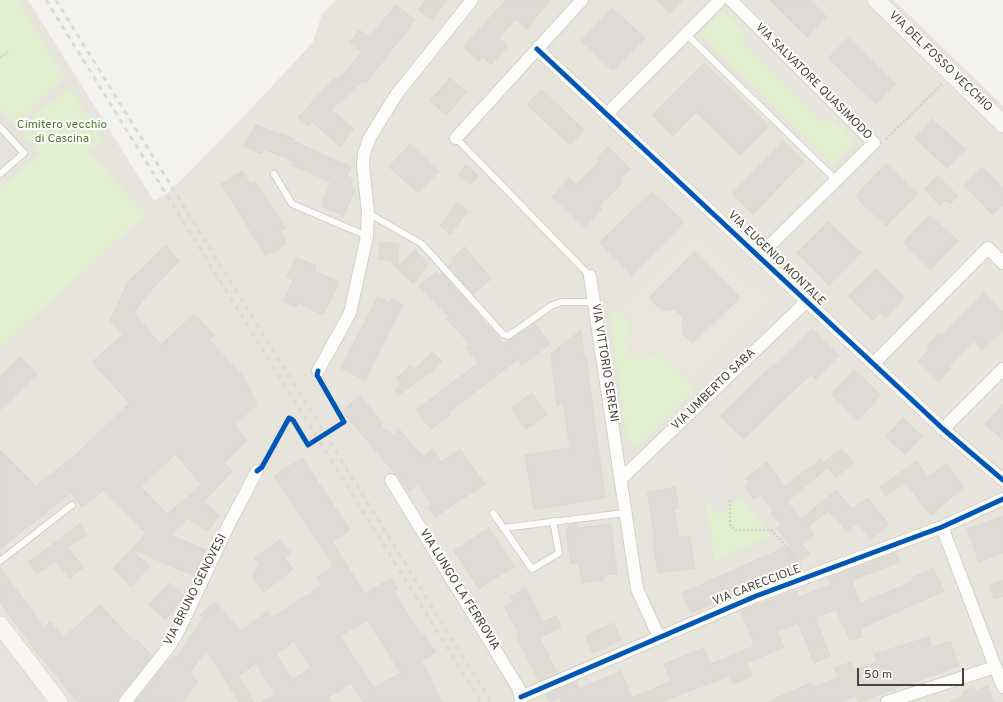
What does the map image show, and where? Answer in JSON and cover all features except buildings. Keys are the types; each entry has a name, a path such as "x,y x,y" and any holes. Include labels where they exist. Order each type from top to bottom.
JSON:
{"street":[{"path":"318,371 350,314 367,236 368,213 363,165 368,139 396,95 472,0"},
{"path":"456,138 582,0"},
{"path":"607,114 720,0"},
{"name":"VIA SALVATORE QUASIMODO","path":"731,0 874,143 760,256"},
{"name":"VIA DEL FOSSO VECCHIO","path":"876,0 1003,124"},
{"name":"VIA EUGENIO MONTALE","path":"537,49 760,256 806,302 943,429 1003,480"},
{"path":"873,364 988,248 1003,263"},
{"name":"VIA VITTORIO SERENI","path":"590,276 637,589 659,637"},
{"name":"VIA UMBERTO SABA","path":"621,479 806,302"},
{"path":"943,429 1003,369"},
{"name":"VIA BRUNO GENOVESI","path":"125,702 168,648 178,632 229,524 257,471"},
{"name":"VIA LUNGO LA FERROVIA","path":"391,480 519,688 521,700"},
{"name":"VIA CARECCIOLE","path":"521,700 659,637 756,596 942,527 1003,499"},
{"path":"942,527 1003,687"},
{"path":"0,625 59,702"},
{"path":"887,702 995,667"}],"lane":[{"path":"686,34 836,180"},
{"path":"0,127 24,153 0,174"},
{"name":"VIA VITTORIO SERENI","path":"456,138 590,276"},
{"path":"274,174 292,204 367,236"},
{"path":"368,213 422,244 503,334 508,336 551,306 561,302 594,302"},
{"path":"0,561 72,505"},
{"path":"493,513 532,569 559,553 553,521"},
{"path":"503,528 625,513"}],"path":[{"path":"0,58 9,51"},
{"path":"874,143 889,138 952,74"},
{"path":"730,500 730,525 735,530 771,530 780,539 809,577"}],"shaded area":[{"path":"0,0 28,0 154,201 166,194 186,175 249,111 313,42 322,14 336,0 894,0 1003,106 1003,702 0,702"},
{"path":"0,113 33,149 0,180"},
{"path":"696,227 774,301 691,385 660,353 647,358 639,359 631,354 626,347 626,336 631,326 616,309"},
{"path":"697,424 741,469 725,481 740,498 719,515 663,454"},
{"path":"0,639 47,702 0,702"}],"green space":[{"path":"0,0 18,0 65,78 14,124 0,108"},
{"path":"723,10 745,33 743,44 821,122 833,119 856,141 833,165 700,34"},
{"name":"Cimitero vecchio di Cascina","path":"69,88 104,141 89,151 146,215 0,347 0,188 40,154 19,129"},
{"path":"616,309 631,326 626,336 626,347 631,354 639,359 647,358 660,353 691,385 693,392 641,445 636,447 629,442 626,433 609,314"},
{"path":"740,498 772,535 715,561 706,501 719,515"}],"railway":[{"path":"46,0 481,702"},
{"path":"56,0 491,702"}],"cycle path":[{"path":"537,49 943,429 1003,480"},
{"path":"257,471 262,467 289,418 293,420 308,445 344,422 317,375 318,371"},
{"path":"521,697 756,596 942,527 1003,499"}]}
